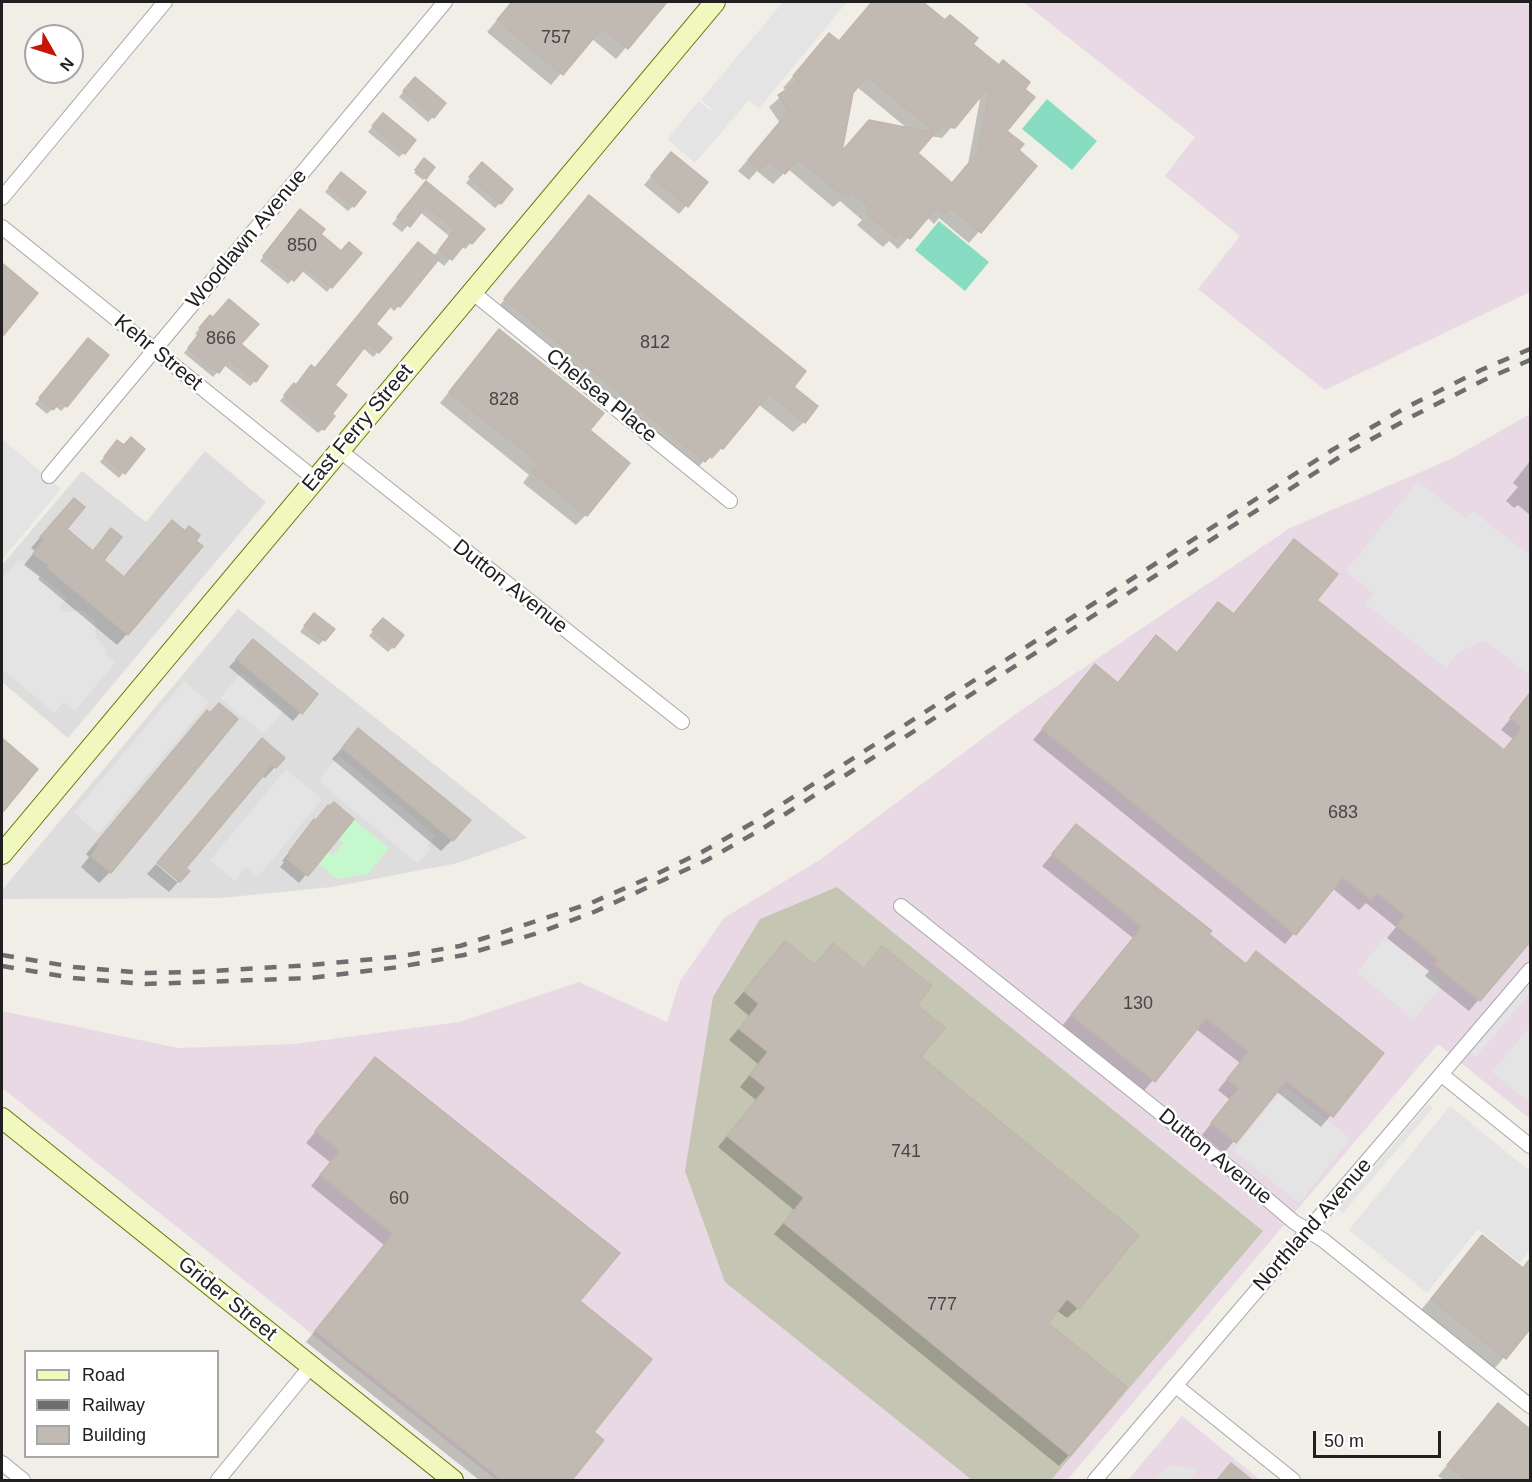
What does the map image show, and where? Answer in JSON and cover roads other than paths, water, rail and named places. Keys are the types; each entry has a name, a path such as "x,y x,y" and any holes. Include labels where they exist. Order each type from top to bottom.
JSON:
{"street":[{"path":"2,198 165,2"},
{"name":"Woodlawn Avenue","path":"49,476 445,2"},
{"name":"East Ferry Street","path":"2,854 715,2"},
{"name":"Kehr Street","path":"2,227 315,479"},
{"name":"Chelsea Place","path":"472,292 730,501"},
{"name":"Dutton Avenue","path":"339,450 682,722"},
{"name":"Dutton Avenue","path":"901,906 1294,1222 1323,1240 1530,1406"},
{"name":"Northland Avenue","path":"1095,1480 1530,970"},
{"path":"1442,1075 1530,1146"},
{"name":"Grider Street","path":"2,1118 453,1480"},
{"path":"218,1480 311,1366"},
{"path":"1176,1386 1293,1480"},
{"path":"2,1463 23,1480"}],"railway":[{"path":"2,955 74,967 146,973 311,965 396,957 460,946 591,903 702,852 756,821 1332,450 1405,408 1481,370 1530,349"},
{"path":"2,966 73,978 145,984 311,978 399,967 464,955 538,933 594,912 707,860 762,829 1338,458 1411,417 1484,380 1530,360"}]}
